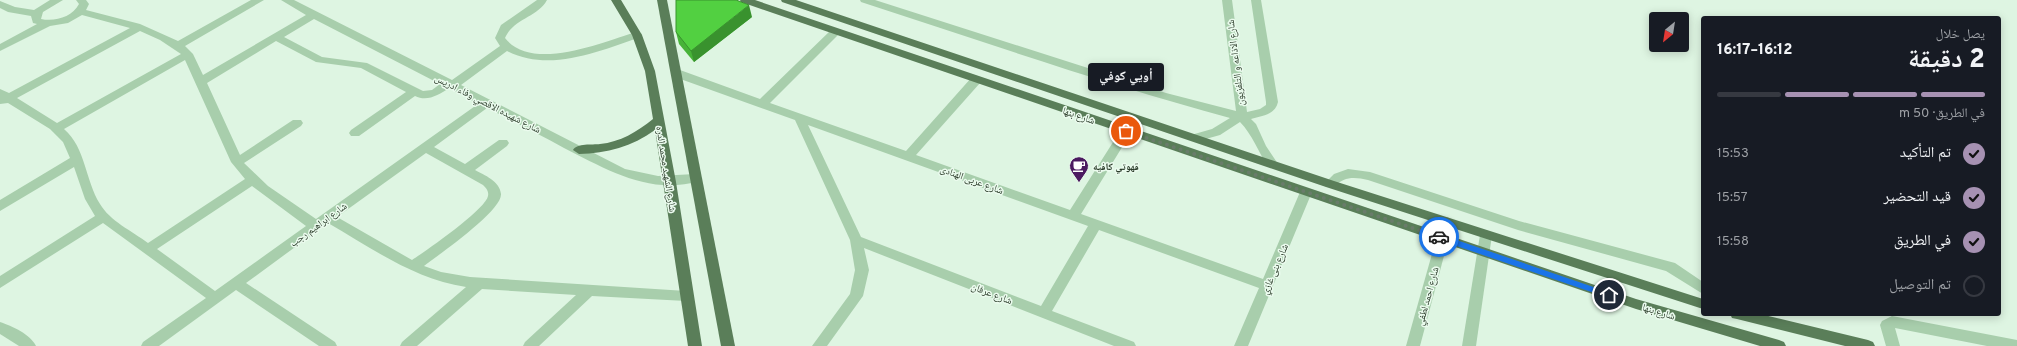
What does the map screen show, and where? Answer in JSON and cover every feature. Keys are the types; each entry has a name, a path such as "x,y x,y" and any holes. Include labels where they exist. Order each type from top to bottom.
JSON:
{"main road":[{"name":"شارع الشهيد محمد الدره","path":"616,0 637,35 647,58 670,182 686,296 695,346"},
{"path":"662,0 728,346"},
{"name":"شارع بنها","path":"746,0 835,32 1643,306 1779,346"},
{"name":"شارع بنها","path":"786,0 1330,184 1701,303"},
{"path":"579,150 609,148 624,144 638,137 659,120"},
{"path":"1745,316 1868,346"}],"street":[{"path":"36,14 44,6 58,0"},
{"path":"179,45 259,0"},
{"name":"شارع شهيده الاقصي وفاء ادريس","path":"286,0 632,176 643,179 670,182 695,178"},
{"path":"542,0 539,4 505,27 500,38 507,46 521,53 533,56 560,56 587,50 637,35"},
{"path":"865,0 1090,73 1242,117"},
{"name":"شارع الاذاعه و التلفزيون","path":"1227,0 1242,117 1252,127 1261,147 1272,164"},
{"path":"1195,138 1216,132 1232,121 1264,112 1271,107 1272,102 1256,0"},
{"path":"0,4 12,10 36,14"},
{"path":"36,14 37,21 48,23 62,21 80,6 154,32 179,45 188,54 237,162 252,180 316,226"},
{"path":"200,82 315,14"},
{"path":"0,48 48,23"},
{"path":"3,98 139,27"},
{"path":"762,104 835,32"},
{"path":"276,37 320,60 363,65 422,95 430,95 451,84 507,46"},
{"path":"56,128 188,54"},
{"name":"شارع عربى الهنادى","path":"676,72 1267,286"},
{"path":"909,156 976,80"},
{"path":"355,133 415,91"},
{"path":"3,98 56,128 66,138 76,160 92,204 103,217 216,298"},
{"name":"شارع ابراهيم رجب","path":"148,346 487,103"},
{"path":"799,117 856,240 862,270 859,289 851,303 819,346"},
{"path":"237,162 297,123"},
{"path":"1073,216 1126,131"},
{"path":"466,170 503,143"},
{"path":"413,267 490,204 494,198 495,192 492,186 425,147"},
{"path":"0,206 76,160"},
{"path":"1330,184 1335,177 1341,174 1356,173 1370,176 1532,229 1670,267 1683,274 1701,288"},
{"path":"148,249 252,180"},
{"name":"شارع بنى غازي","path":"1242,346 1306,192"},
{"path":"0,283 103,217"},
{"path":"328,217 413,267 437,277 480,283 686,296"},
{"name":"شارع احمد لطفي","path":"1413,346 1447,222"},
{"path":"1044,313 1096,224"},
{"path":"1469,346 1486,235"},
{"name":"شارع عرفان","path":"856,240 1129,346"},
{"path":"236,283 330,346"},
{"path":"407,346 480,283"},
{"path":"530,346 589,291"},
{"path":"1893,346 1888,325 1892,322 2017,346"},
{"path":"0,328 7,330 29,346"}],"building":[{"path":"676,0 736,0 749,5 691,51 676,32"}],"way so far":[{"path":"1126,131 1439,237"}],"place":[{"name":"أويي كوفي","path":"1126,131"},
{"name":"قهوتي كافيه","path":"1079,183"}],"route":[{"path":"1439,237 1609,295"}]}
